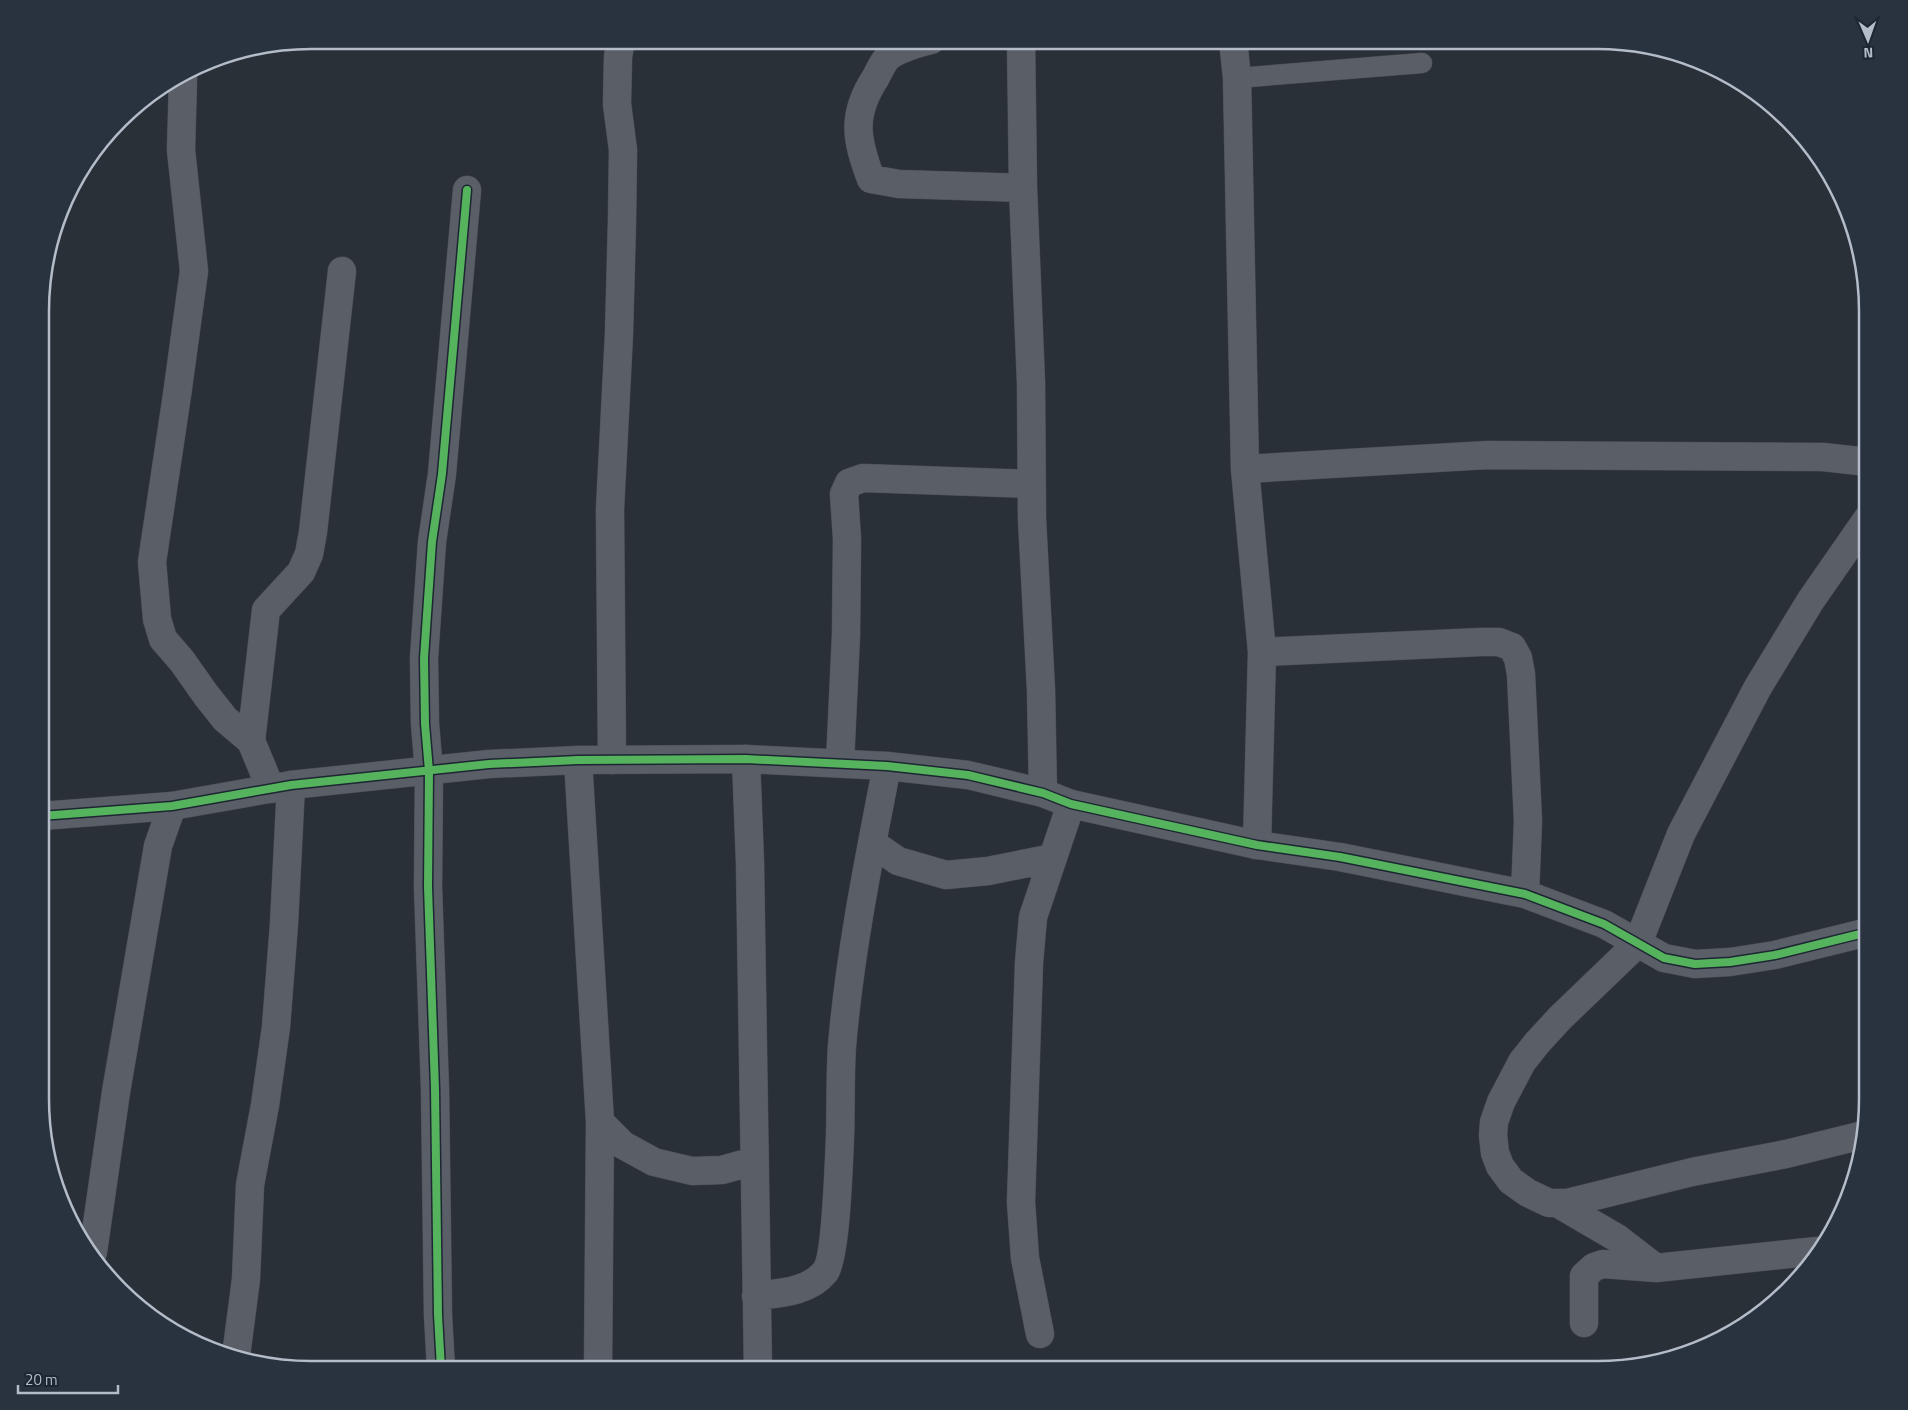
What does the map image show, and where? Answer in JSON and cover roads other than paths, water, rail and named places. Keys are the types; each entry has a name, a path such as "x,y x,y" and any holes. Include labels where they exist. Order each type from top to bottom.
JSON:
{"street":[{"path":"612,760 610,509 619,334 623,150 617,104 619,49"},
{"path":"905,49 888,57 865,92 858,123 860,150 871,179 899,184 1023,188"},
{"path":"1021,49 1023,188 1028,292 1032,484 1041,690 1043,793"},
{"path":"1234,49 1237,78 1245,469 1262,652 1257,845"},
{"path":"183,82 181,150 194,271 152,562 157,619 164,639 182,660 220,713 251,741 281,787 284,924 276,1027 265,1105 250,1185 246,1279 237,1350"},
{"path":"441,1361 438,1315 435,1089 428,887 429,771 426,724 425,638 432,542 442,474 467,190"},
{"path":"251,741 266,610 301,572 309,554 314,532 342,271"},
{"path":"1245,469 1498,455 1823,457 1859,461"},
{"path":"840,763 846,635 847,539 844,494 849,482 863,478 1032,484"},
{"path":"1857,1136 1786,1154 1692,1172 1567,1203 1550,1203 1528,1194 1511,1181 1500,1166 1495,1153 1493,1135 1494,1122 1508,1087 1522,1062 1560,1018 1638,943 1682,834 1758,687 1811,600 1859,531"},
{"path":"1262,652 1481,642 1500,642 1512,647 1518,658 1521,674 1528,821 1526,894"},
{"path":"746,759 750,863 758,1361"},
{"path":"49,815 172,806 281,787 489,764 578,760 746,759 887,766 968,775 1043,793 1071,804 1257,845 1340,857 1526,894 1604,924 1664,958 1695,964 1730,962 1775,955 1859,934"},
{"path":"578,760 600,1122 598,1361"},
{"path":"756,1296 785,1292 810,1285 826,1271 832,1253 839,1152 842,1047 853,952 887,766"},
{"path":"1040,1334 1026,1258 1021,1202 1029,963 1033,917 1071,804"},
{"path":"94,1246 116,1092 158,846 172,806"},
{"path":"872,843 898,862 946,875 988,871 1053,858"},
{"path":"600,1122 623,1145 654,1162 692,1171 722,1170 754,1162"},
{"path":"1556,1203 1617,1238 1656,1268"},
{"path":"1584,1323 1584,1276 1594,1267 1603,1264 1656,1268 1810,1252"}],"lane":[{"path":"1237,78 1422,63"}]}
